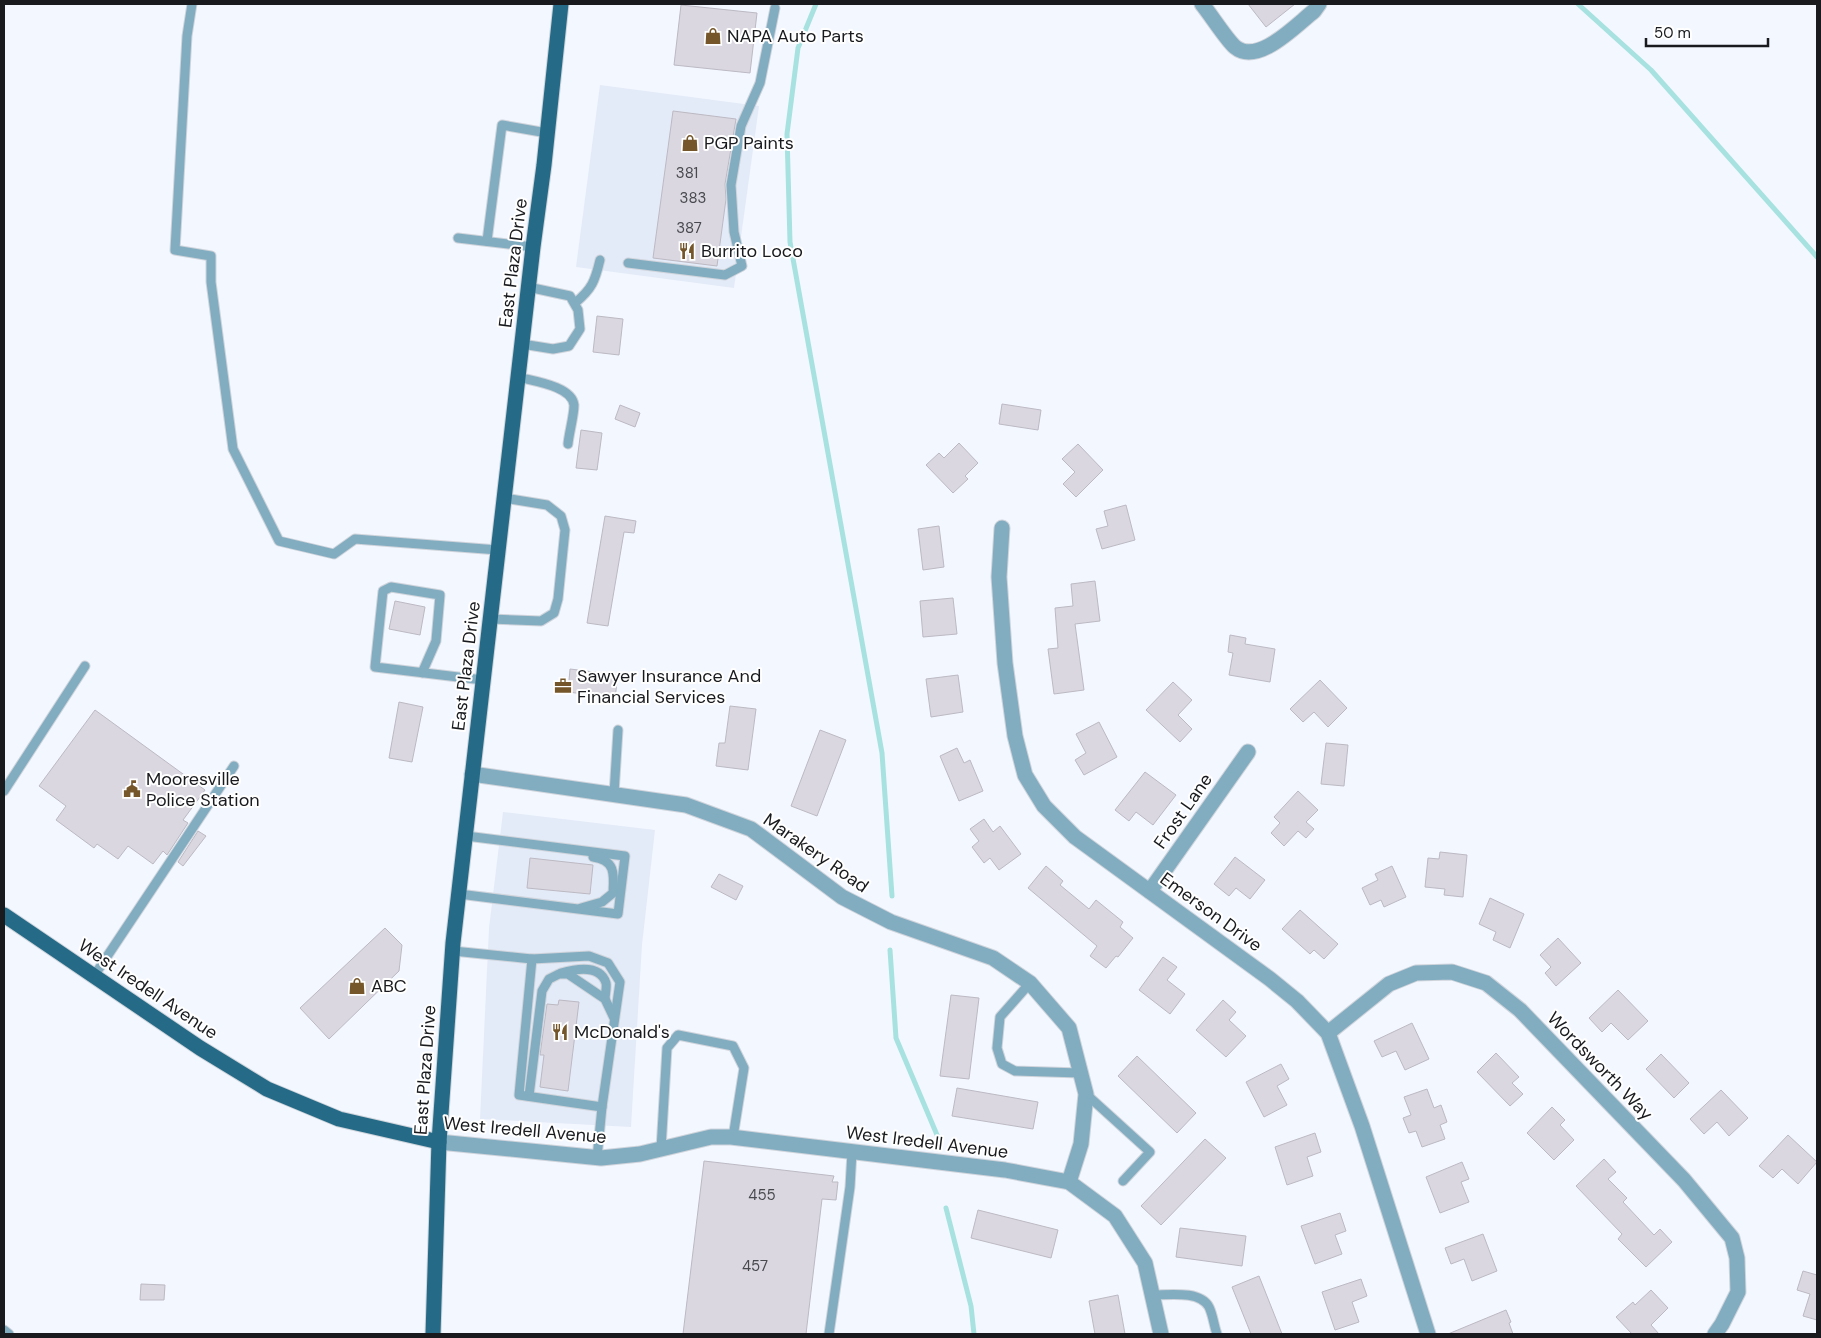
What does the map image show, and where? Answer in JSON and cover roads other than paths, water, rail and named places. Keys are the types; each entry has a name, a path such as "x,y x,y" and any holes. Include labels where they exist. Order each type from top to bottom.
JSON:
{"main road":[{"name":"East Plaza Drive","path":"433,1334 439,1142 453,951 561,4"},
{"name":"West Iredell Avenue","path":"4,915 200,1048 267,1089 339,1119 439,1142"}],"street":[{"path":"1202,4 1235,47 1247,54 1270,46 1314,11 1319,4"},
{"name":"Emerson Drive","path":"1002,528 999,577 1006,664 1015,736 1025,775 1044,806 1075,837 1270,978 1297,1001 1328,1033 1362,1126 1428,1334"},
{"name":"Frost Lane","path":"1150,891 1248,752"},
{"name":"Marakery Road","path":"472,774 686,805 751,829 842,897 892,922 992,958 1030,984 1069,1028 1086,1094 1081,1144 1070,1182"},
{"name":"Wordsworth Way","path":"1328,1033 1389,984 1416,973 1452,972 1486,983 1520,1010 1678,1173 1732,1238 1737,1258 1738,1292 1722,1324 1714,1334"},
{"name":"West Iredell Avenue","path":"439,1142 597,1158 640,1154 711,1137 733,1137 1005,1170 1070,1182"},
{"path":"1070,1182 1115,1216 1145,1263 1161,1334"}],"lane":[{"path":"192,4 187,36 175,250 211,256 211,282 233,450 279,541 334,554 355,538 498,550"},
{"path":"628,263 725,275 742,266 734,232 732,185 741,126 760,82 775,8"},
{"path":"486,241 502,125 547,133"},
{"path":"458,238 533,247"},
{"path":"575,303 586,294 596,279 600,260"},
{"path":"522,344 553,349 569,346 580,329 578,310 570,296 528,288"},
{"path":"518,377 560,388 570,396 574,405 568,444"},
{"path":"490,619 541,621 554,613 558,599 566,530 561,516 547,505 504,498"},
{"path":"422,673 436,641 440,594 391,587 383,591 375,667 422,673 483,680"},
{"path":"4,791 86,666"},
{"path":"614,794 618,730"},
{"path":"94,976 234,766"},
{"path":"459,894 618,914 626,856 466,836"},
{"path":"528,844 544,851 600,858 609,864 614,872 613,893 602,902 576,909"},
{"path":"453,951 532,959 589,956 608,963 620,982 602,1107 597,1158"},
{"path":"532,959 519,1095 602,1107"},
{"path":"529,1096 542,991 549,979 577,969 590,970 600,974 606,983 605,999"},
{"path":"559,974 568,974 605,999 615,1018"},
{"path":"1030,984 1000,1017 997,1048 1002,1064 1015,1071 1080,1073"},
{"path":"661,1149 667,1048 678,1035 733,1046 744,1068 733,1137"},
{"path":"1086,1094 1150,1152 1123,1181"},
{"path":"829,1334 850,1187 852,1152"},
{"path":"1152,1295 1200,1298 1208,1306 1217,1334"},
{"path":"4,1330 9,1334"}],"waterway":[{"path":"816,4 798,48 787,134 790,242 882,753 892,896"},
{"path":"1578,4 1651,70 1817,257"},
{"path":"890,950 896,1038 940,1142"},
{"path":"946,1208 971,1306 974,1334"}],"place":[{"name":"NAPA Auto Parts","path":"713,36"},
{"name":"PGP Paints","path":"690,143"},
{"name":"Burrito Loco","path":"687,251"},
{"name":"Sawyer Insurance And Financial Services","path":"563,686"},
{"name":"Mooresville Police Station","path":"132,789"},
{"name":"ABC","path":"357,986"},
{"name":"McDonald's","path":"560,1032"}]}
